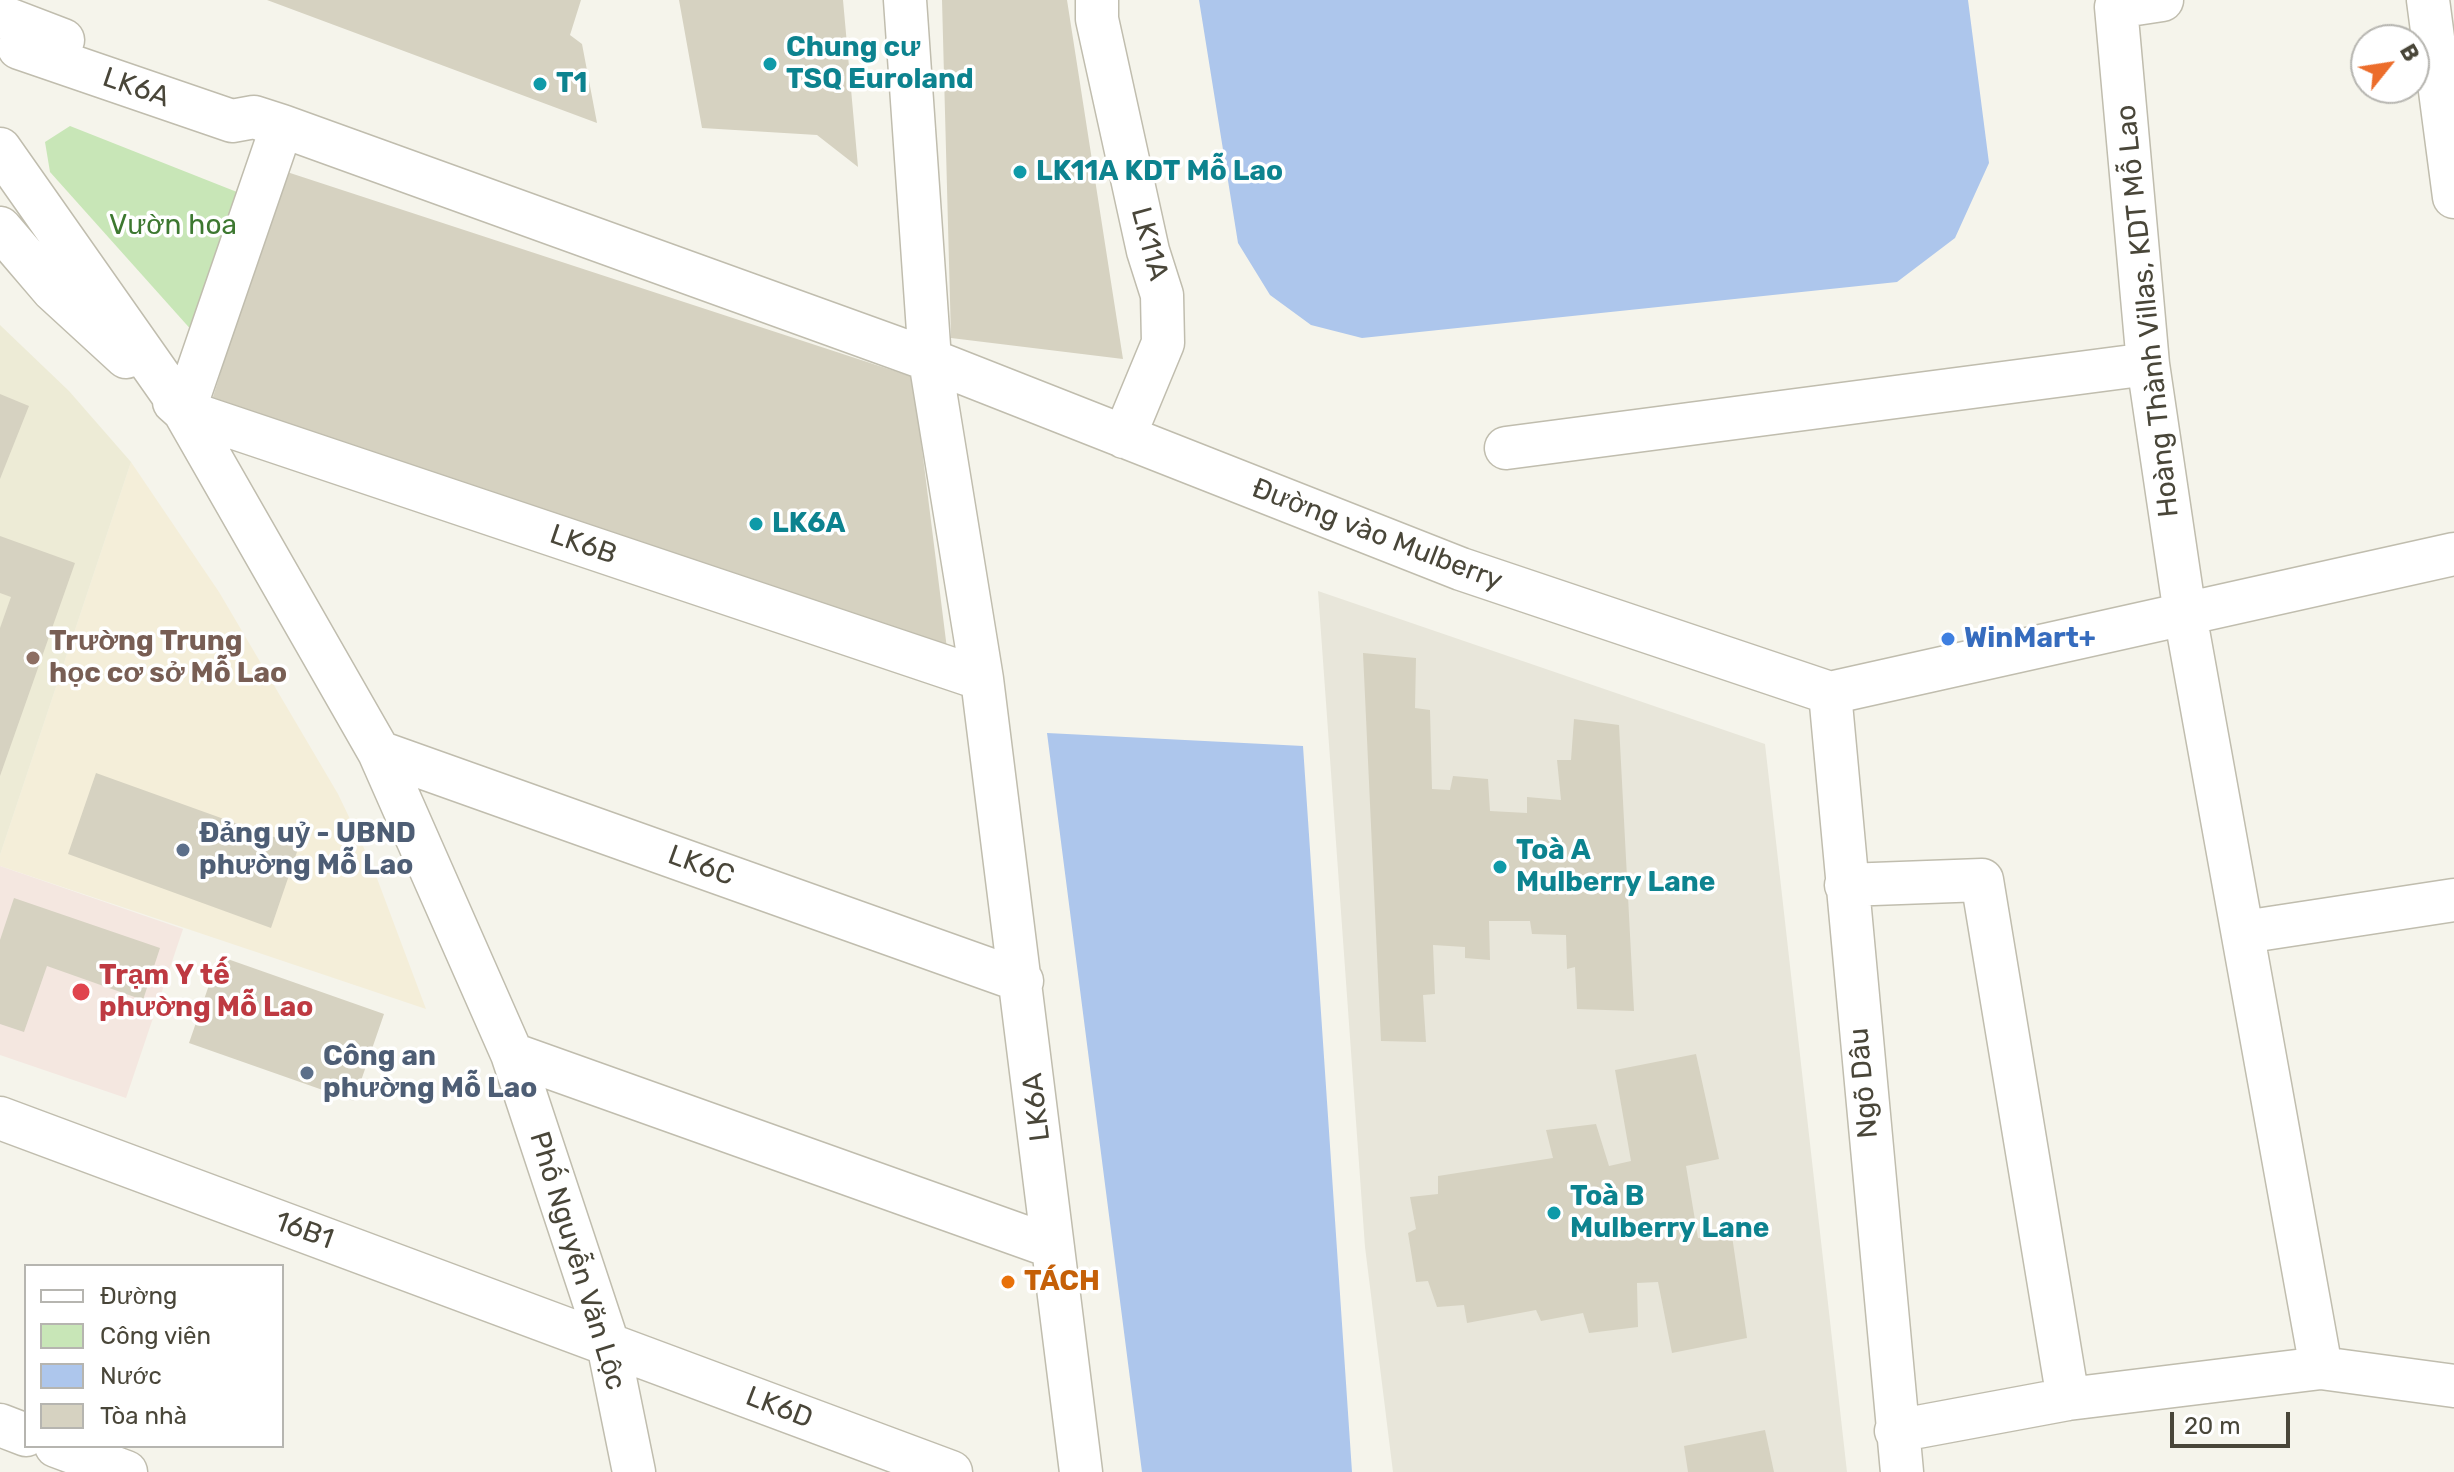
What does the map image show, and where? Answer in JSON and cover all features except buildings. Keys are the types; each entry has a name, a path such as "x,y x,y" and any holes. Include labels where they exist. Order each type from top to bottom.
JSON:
{"street":[{"path":"905,0 930,360"},
{"name":"LK11A","path":"1097,0 1097,19 1148,251 1162,295 1163,343 1124,437"},
{"name":"Hoàng Thành Villas, KDT Mỗ Lao","path":"2162,0 2116,7 2148,364 2185,614 2321,1368"},
{"path":"2428,0 2454,197"},
{"name":"LK6A","path":"16,32 242,101 268,122 930,360 982,679 1081,1472"},
{"path":"184,411 268,122"},
{"name":"Phố Nguyễn Văn Lộc","path":"0,149 184,411 379,752 512,1054 608,1344 634,1472"},
{"name":"Phố Nguyễn Văn Lộc","path":"0,228 53,290 184,411"},
{"name":"Đường vào Mulberry","path":"930,360 1461,569 1830,693"},
{"path":"1506,448 2148,364"},
{"name":"LK6B","path":"184,411 982,679"},
{"path":"1830,693 2454,554"},
{"name":"Ngõ Dâu","path":"1830,693 1902,1472"},
{"name":"LK6C","path":"379,752 1022,981"},
{"path":"1846,885 1982,880 2068,1399"},
{"path":"2244,932 2454,900"},
{"path":"512,1054 1053,1247"},
{"name":"16B1","path":"0,1118 608,1344"},
{"name":"LK6D","path":"608,1344 951,1472"},
{"path":"1896,1431 2068,1399 2321,1368 2454,1386"},
{"path":"0,1425 24,1434"},
{"path":"61,1448 126,1472"}],"shaded area":[{"name":"Trường Trung học cơ sở Mỗ Lao","path":"0,325 69,391 131,462 0,855"},
{"path":"131,462 219,592 338,794 372,865 426,1009 0,866 0,855"},
{"path":"1318,591 1765,744 1847,1472 1393,1472 1365,1247"},
{"name":"Trạm Y tế phường Mỗ Lao","path":"0,866 183,929 126,1098 0,1055"}],"green space":[{"name":"Vườn hoa","path":"70,126 242,194 194,333 50,172 45,142"}],"water":[{"path":"1199,0 1968,0 1989,163 1955,238 1897,282 1362,338 1311,325 1270,295 1238,243"},
{"path":"1047,733 1303,746 1352,1472 1142,1472"}],"place":[{"name":"Chung cư TSQ Euroland","path":"770,64"},
{"name":"T1","path":"540,84"},
{"name":"LK11A KDT Mỗ Lao","path":"1020,172"},
{"name":"LK6A","path":"756,524"},
{"name":"WinMart+","path":"1948,639"},
{"name":"Trường Trung học cơ sở Mỗ Lao","path":"33,658"},
{"name":"Đảng uỷ - UBND phường Mỗ Lao","path":"183,850"},
{"name":"Toà A Mulberry Lane","path":"1500,867"},
{"name":"Trạm Y tế phường Mỗ Lao","path":"81,992"},
{"name":"Công an phường Mỗ Lao","path":"307,1073"},
{"name":"Toà B Mulberry Lane","path":"1554,1213"},
{"name":"TÁCH","path":"1008,1282"}]}
